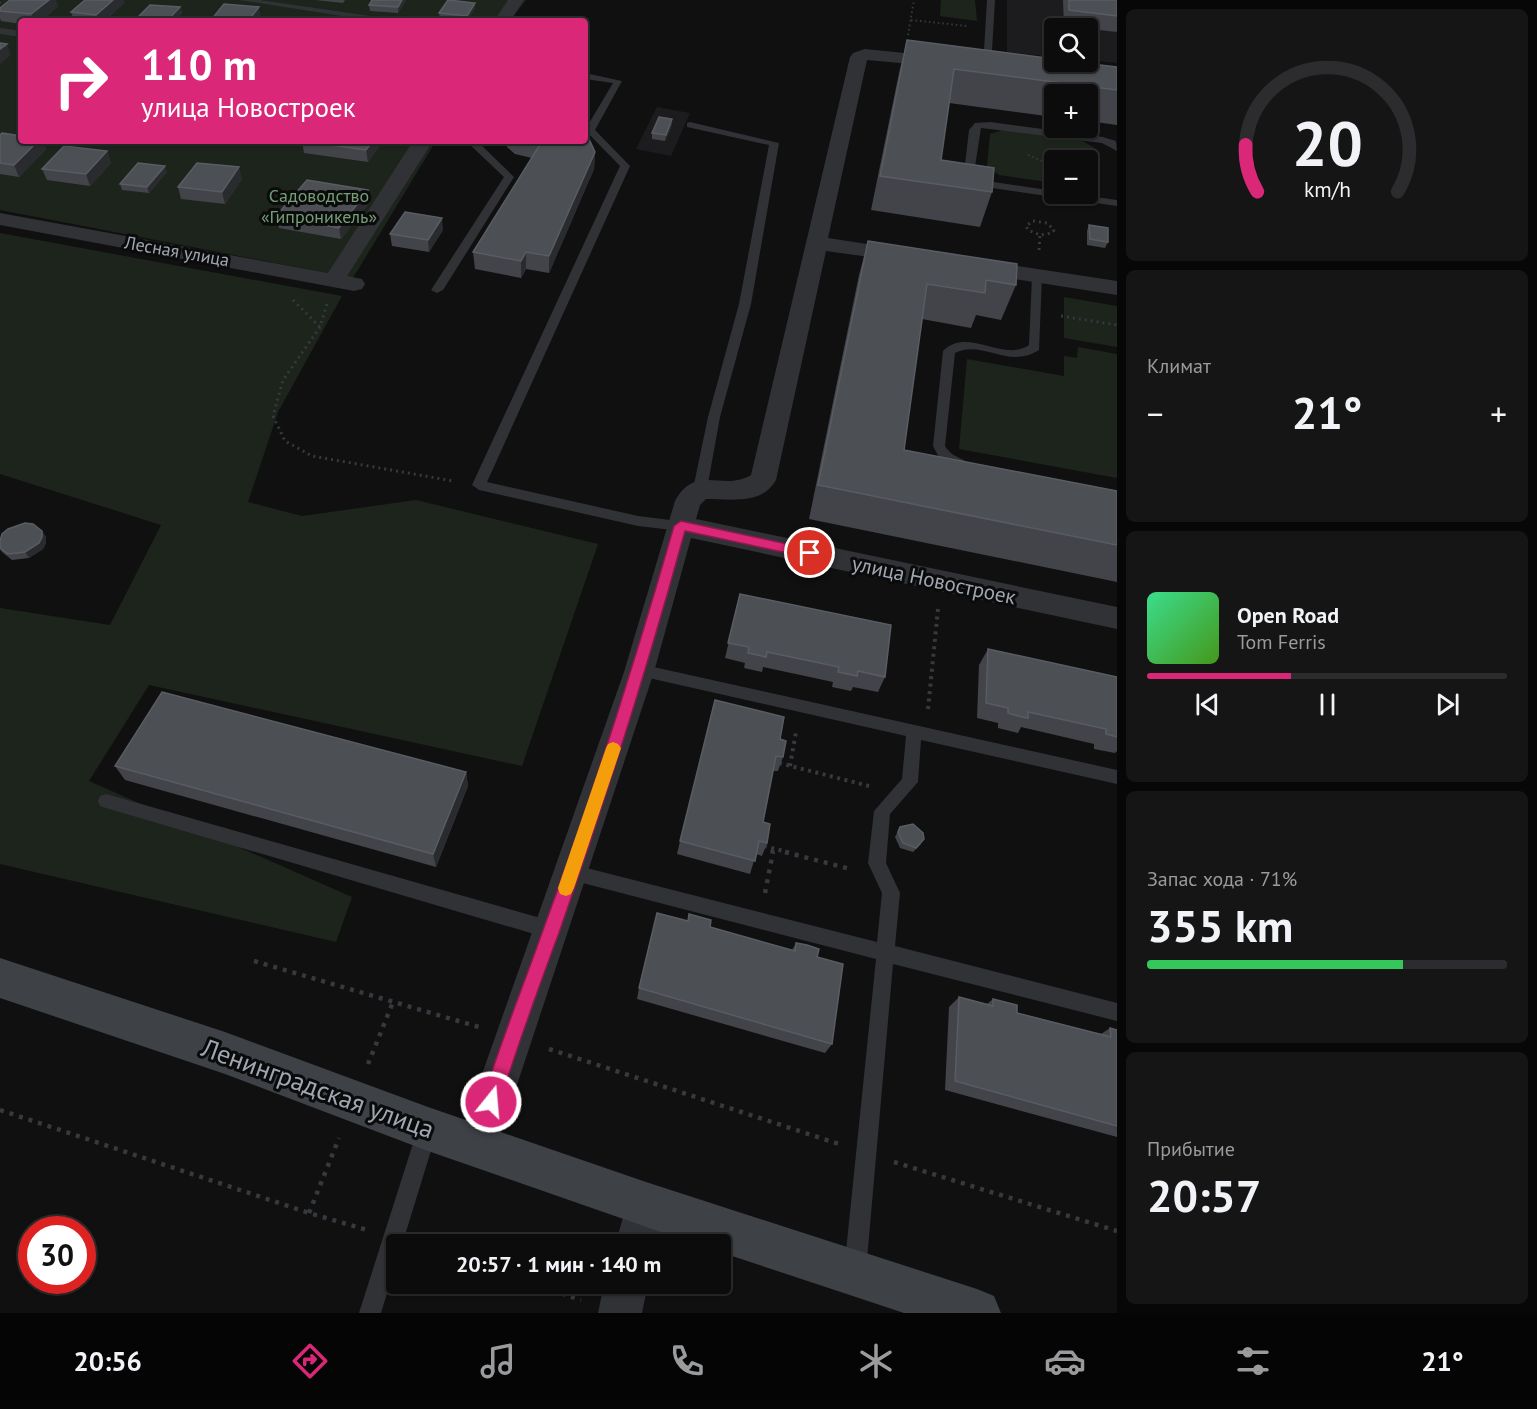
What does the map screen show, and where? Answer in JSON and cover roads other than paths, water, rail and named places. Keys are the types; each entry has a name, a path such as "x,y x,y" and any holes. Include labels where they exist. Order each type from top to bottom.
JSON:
{"main road":[{"name":"Ленинградская улица","path":"0,978 225,1053 477,1145 641,1225 854,1274 977,1313"}],"street":[{"path":"504,18 516,0"},
{"path":"477,1145 511,1036 572,872 640,670 688,501 700,489 747,490 762,480 859,57 865,54 876,54 1010,70"},
{"name":"Лесная улица","path":"0,219 344,282 421,144"},
{"path":"818,243 922,258"},
{"path":"956,263 1038,266 1117,288"},
{"name":"улица Новостроек","path":"681,526 1117,618"},
{"path":"620,1313 624,1294"}],"lane":[{"path":"243,0 370,18"},
{"path":"987,67 991,0"},
{"path":"0,31 18,34"},
{"path":"588,76 618,81 590,130 625,166 479,485 638,521 681,526"},
{"path":"690,125 774,143 745,304 714,417 700,489"},
{"path":"1117,148 1113,143 1103,140 978,125 974,130 969,173 973,180 985,184 1117,203"},
{"path":"437,290 509,177 474,144"},
{"path":"983,469 960,465 946,458 939,446 950,351 955,346 964,345 1018,354 1030,353 1035,347 1038,266"},
{"path":"640,670 1117,777"},
{"path":"854,1274 891,893 877,863 882,811 910,782 920,733"},
{"path":"106,801 551,930"},
{"path":"572,872 1117,1012"},
{"path":"370,1313 428,1129"}],"park label":[{"name":"Садоводство «Гипроникель»","path":"319,205"}]}
